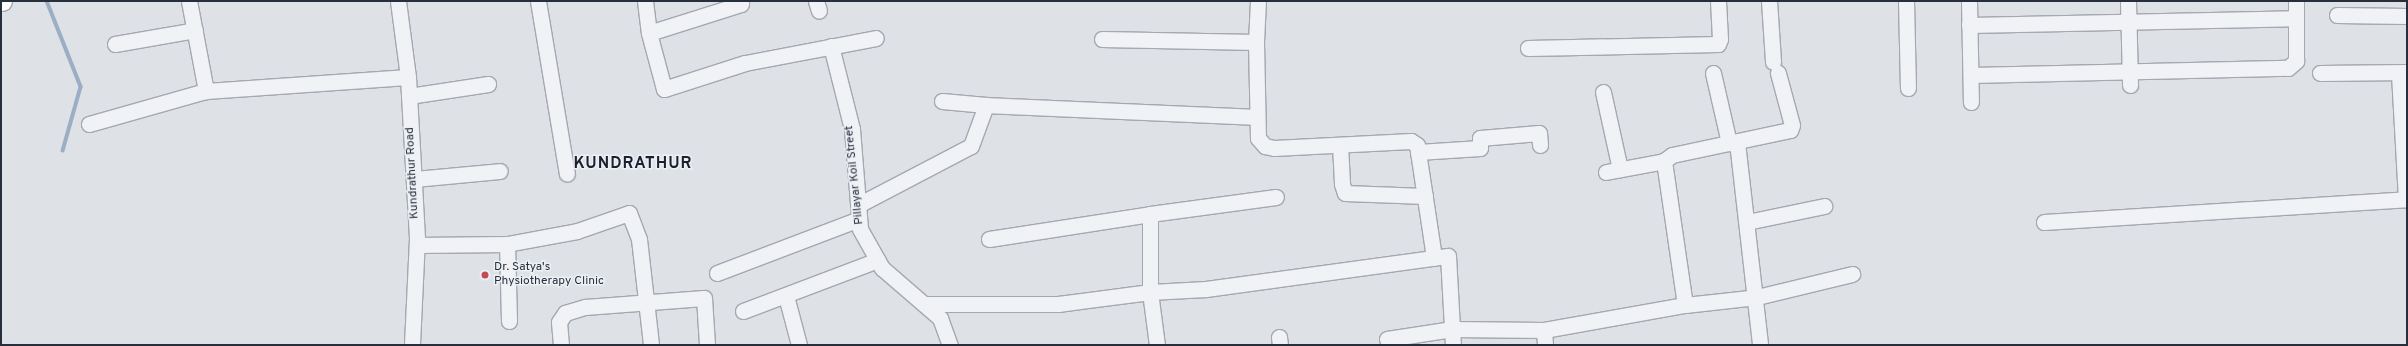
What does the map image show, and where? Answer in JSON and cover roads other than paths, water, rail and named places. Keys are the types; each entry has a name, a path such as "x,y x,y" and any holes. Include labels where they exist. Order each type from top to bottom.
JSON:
{"street":[{"path":"189,1 206,91"},
{"name":"Kundrathur Road","path":"398,1 408,77 417,245 412,345"},
{"path":"538,1 567,174"},
{"path":"645,1 649,33 664,89 745,63 876,38"},
{"path":"649,33 742,4 740,1"},
{"path":"1258,1 1256,42 1258,138 1265,146 1274,148 1411,141 1417,145 1434,258"},
{"path":"1528,48 1718,44 1720,39 1718,1"},
{"path":"1603,92 1613,170 1664,162 1672,155 1785,132 1792,128 1776,68 1769,1"},
{"path":"1906,1 1908,88"},
{"path":"1969,1 1971,102"},
{"path":"2128,1 2130,79"},
{"path":"1971,75 2130,79 2288,68 2293,66 2296,61 2296,1"},
{"path":"2337,15 2407,16"},
{"path":"1969,25 2296,18"},
{"path":"115,44 195,30"},
{"path":"1102,39 1256,42"},
{"name":"Pillayar Koil Street","path":"831,46 852,129 860,229 882,268 940,318 949,345"},
{"path":"2044,222 2407,199 2403,72 2320,73"},
{"path":"1712,73 1733,143 1747,222 1760,345"},
{"path":"89,124 206,91 408,77"},
{"path":"409,96 488,84"},
{"path":"942,101 986,105 1258,117"},
{"path":"717,273 859,212 971,146 986,105"},
{"path":"1418,152 1480,148 1480,138 1539,133 1540,145"},
{"path":"1340,145 1342,184 1345,193 1425,196"},
{"path":"1664,162 1685,305"},
{"path":"414,178 500,171"},
{"path":"989,239 1150,214 1276,197"},
{"path":"1747,222 1824,206"},
{"path":"417,245 507,244 577,231 629,213 639,239 648,304 651,345"},
{"path":"1150,214 1150,292 1157,345"},
{"path":"507,244 509,321"},
{"path":"924,304 1058,304 1150,292 1206,289 1448,256 1453,345"},
{"path":"742,311 786,296 878,260"},
{"path":"1387,339 1452,329 1544,330 1685,305 1756,298 1852,274"},
{"path":"786,296 799,345"},
{"path":"560,345 559,322 565,313 585,307 648,304 704,298 707,345"},
{"path":"1544,330 1545,345"}],"waterway":[{"path":"47,1 81,87 63,151"}],"place":[{"name":"Dr. Satya's Physiotherapy Clinic","path":"485,275"}],"district":[{"name":"KUNDRATHUR","path":"633,164"}]}
